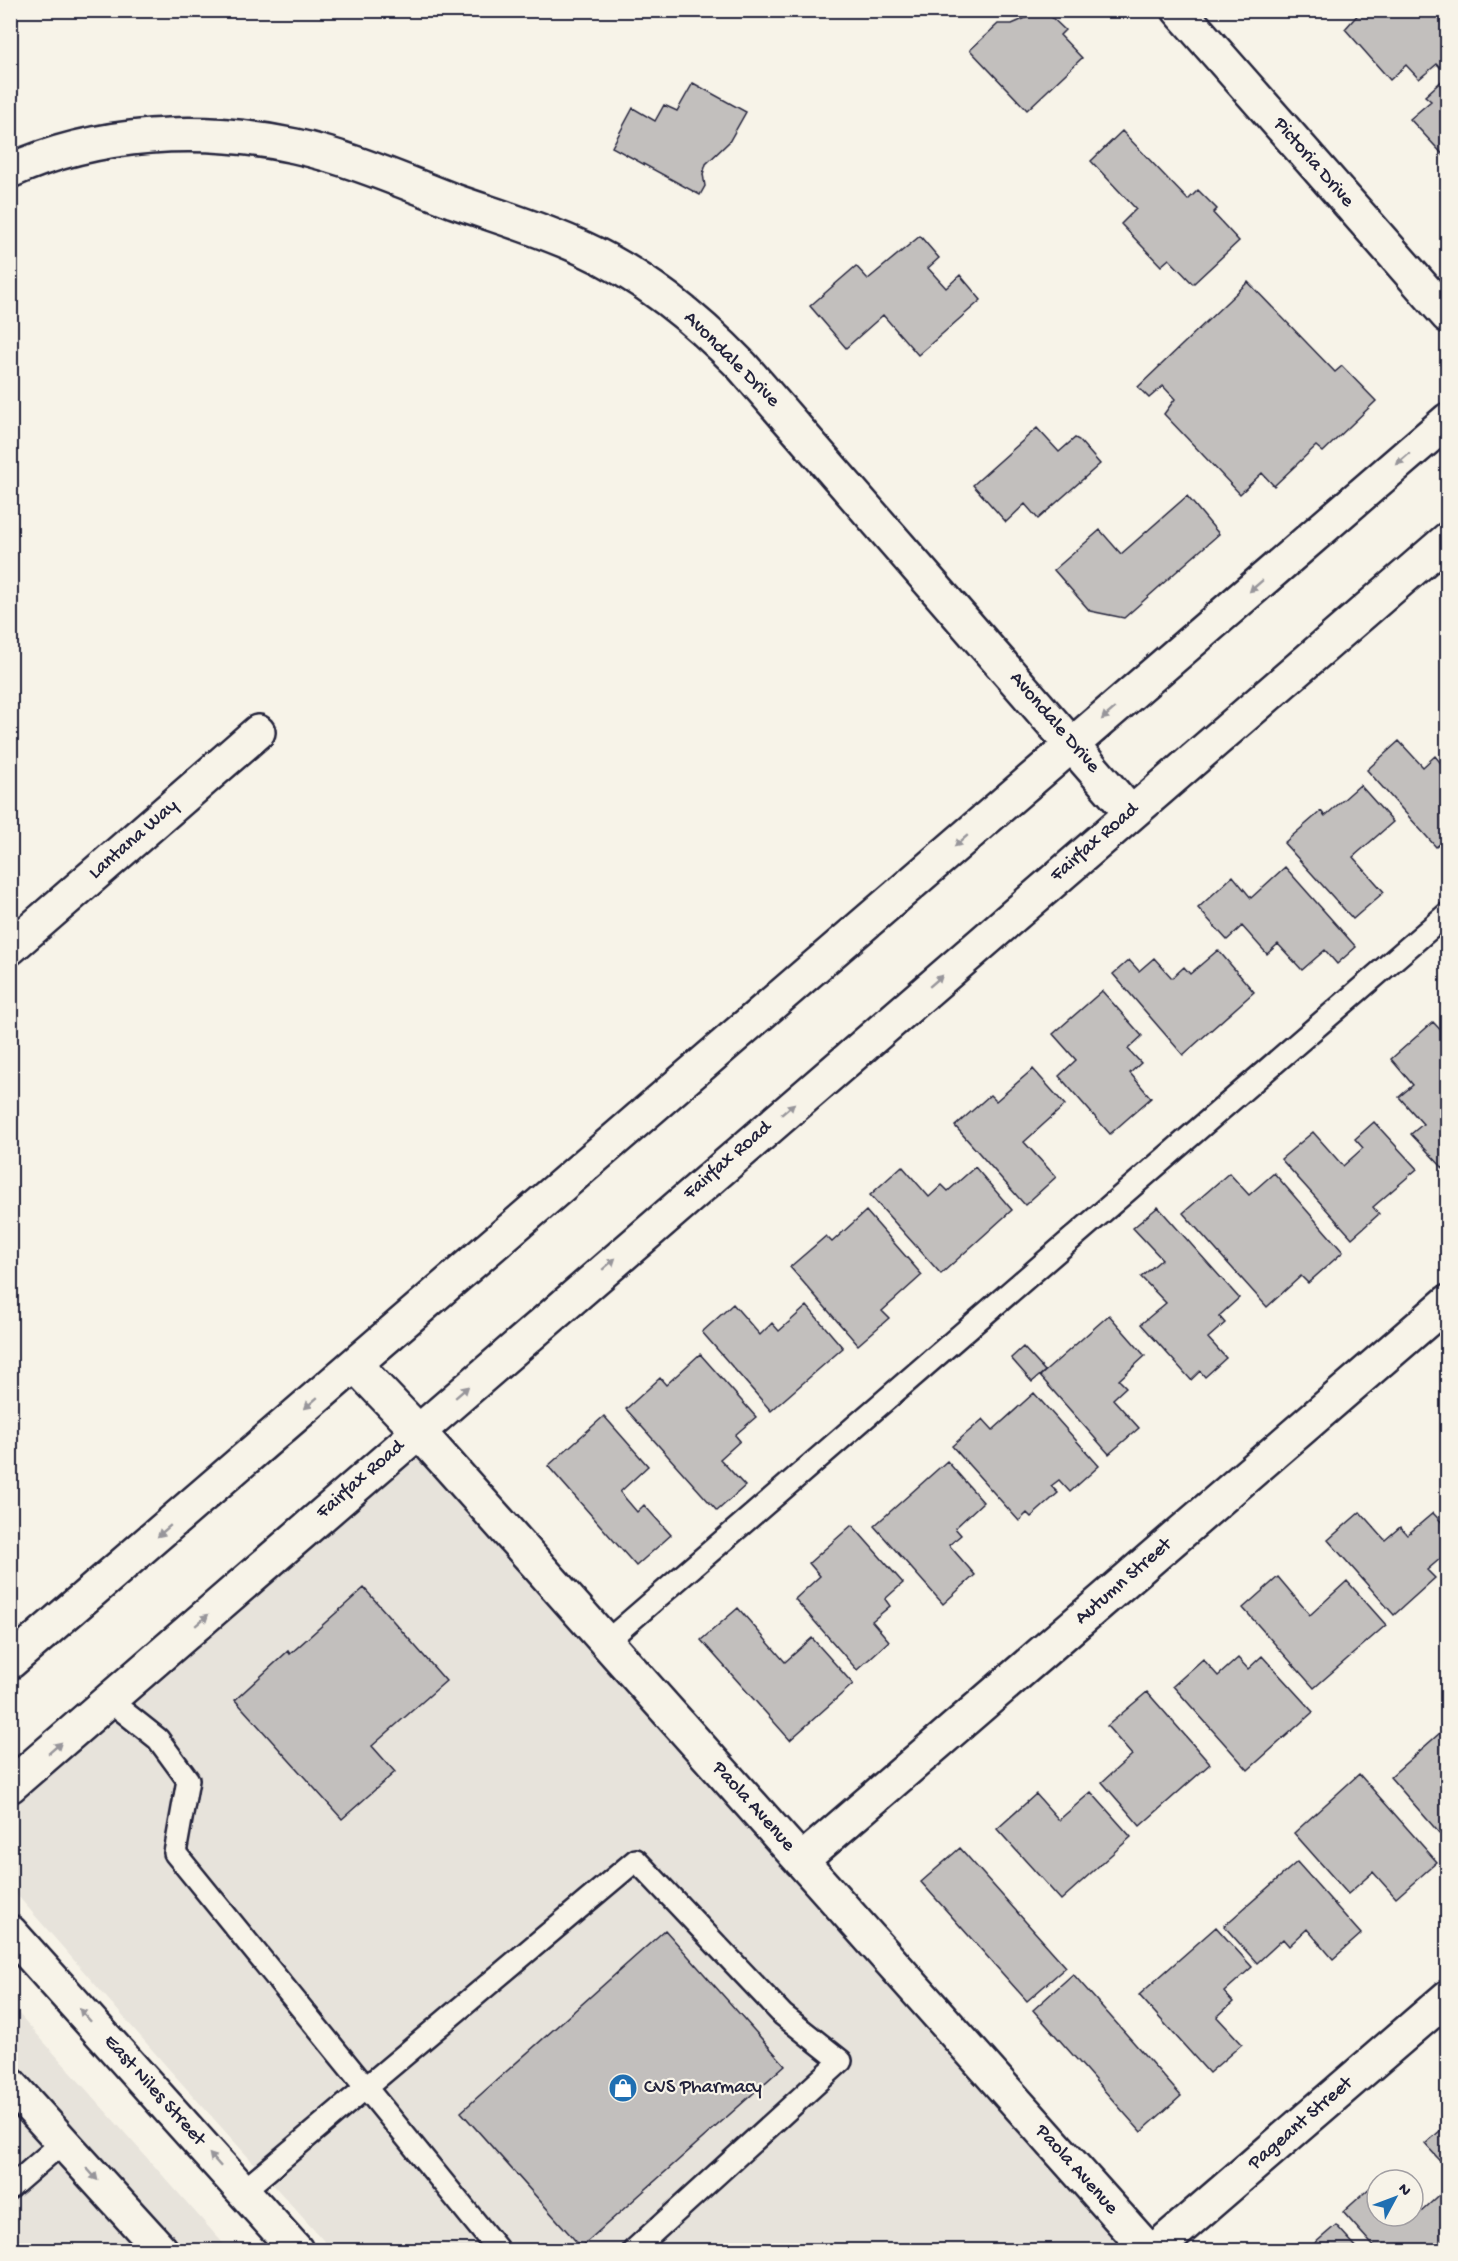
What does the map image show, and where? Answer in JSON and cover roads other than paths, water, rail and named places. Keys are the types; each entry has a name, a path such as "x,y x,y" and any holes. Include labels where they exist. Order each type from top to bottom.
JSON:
{"street":[{"name":"Pictoria Drive","path":"1179,10 1448,316"},
{"name":"Avondale Drive","path":"10,171 31,162 102,142 175,135 240,137 297,147 352,163 583,248 654,289 700,323 735,358 1074,744 1130,812"},
{"path":"10,1662 1448,420"},
{"name":"Fairfax Road","path":"10,1786 1130,812 1448,539"},
{"name":"Lantana Way","path":"10,948 258,732"},
{"name":"Autumn Street","path":"801,1861 1448,1302"},
{"name":"Paola Avenue","path":"355,1365 418,1431 1148,2250"},
{"name":"East Niles Street","path":"10,1932 296,2250"},
{"name":"Pageant Street","path":"1155,2250 1448,1997"},
{"path":"10,2084 161,2250"}],"lane":[{"path":"606,1642 1448,913"},
{"path":"110,1700 158,1739 188,1780 175,1852 498,2250"},
{"path":"243,2191 636,1860 783,2015 841,2061 634,2250"},
{"path":"10,2188 63,2142"}],"place":[{"name":"CVS Pharmacy","path":"623,2088"}]}
